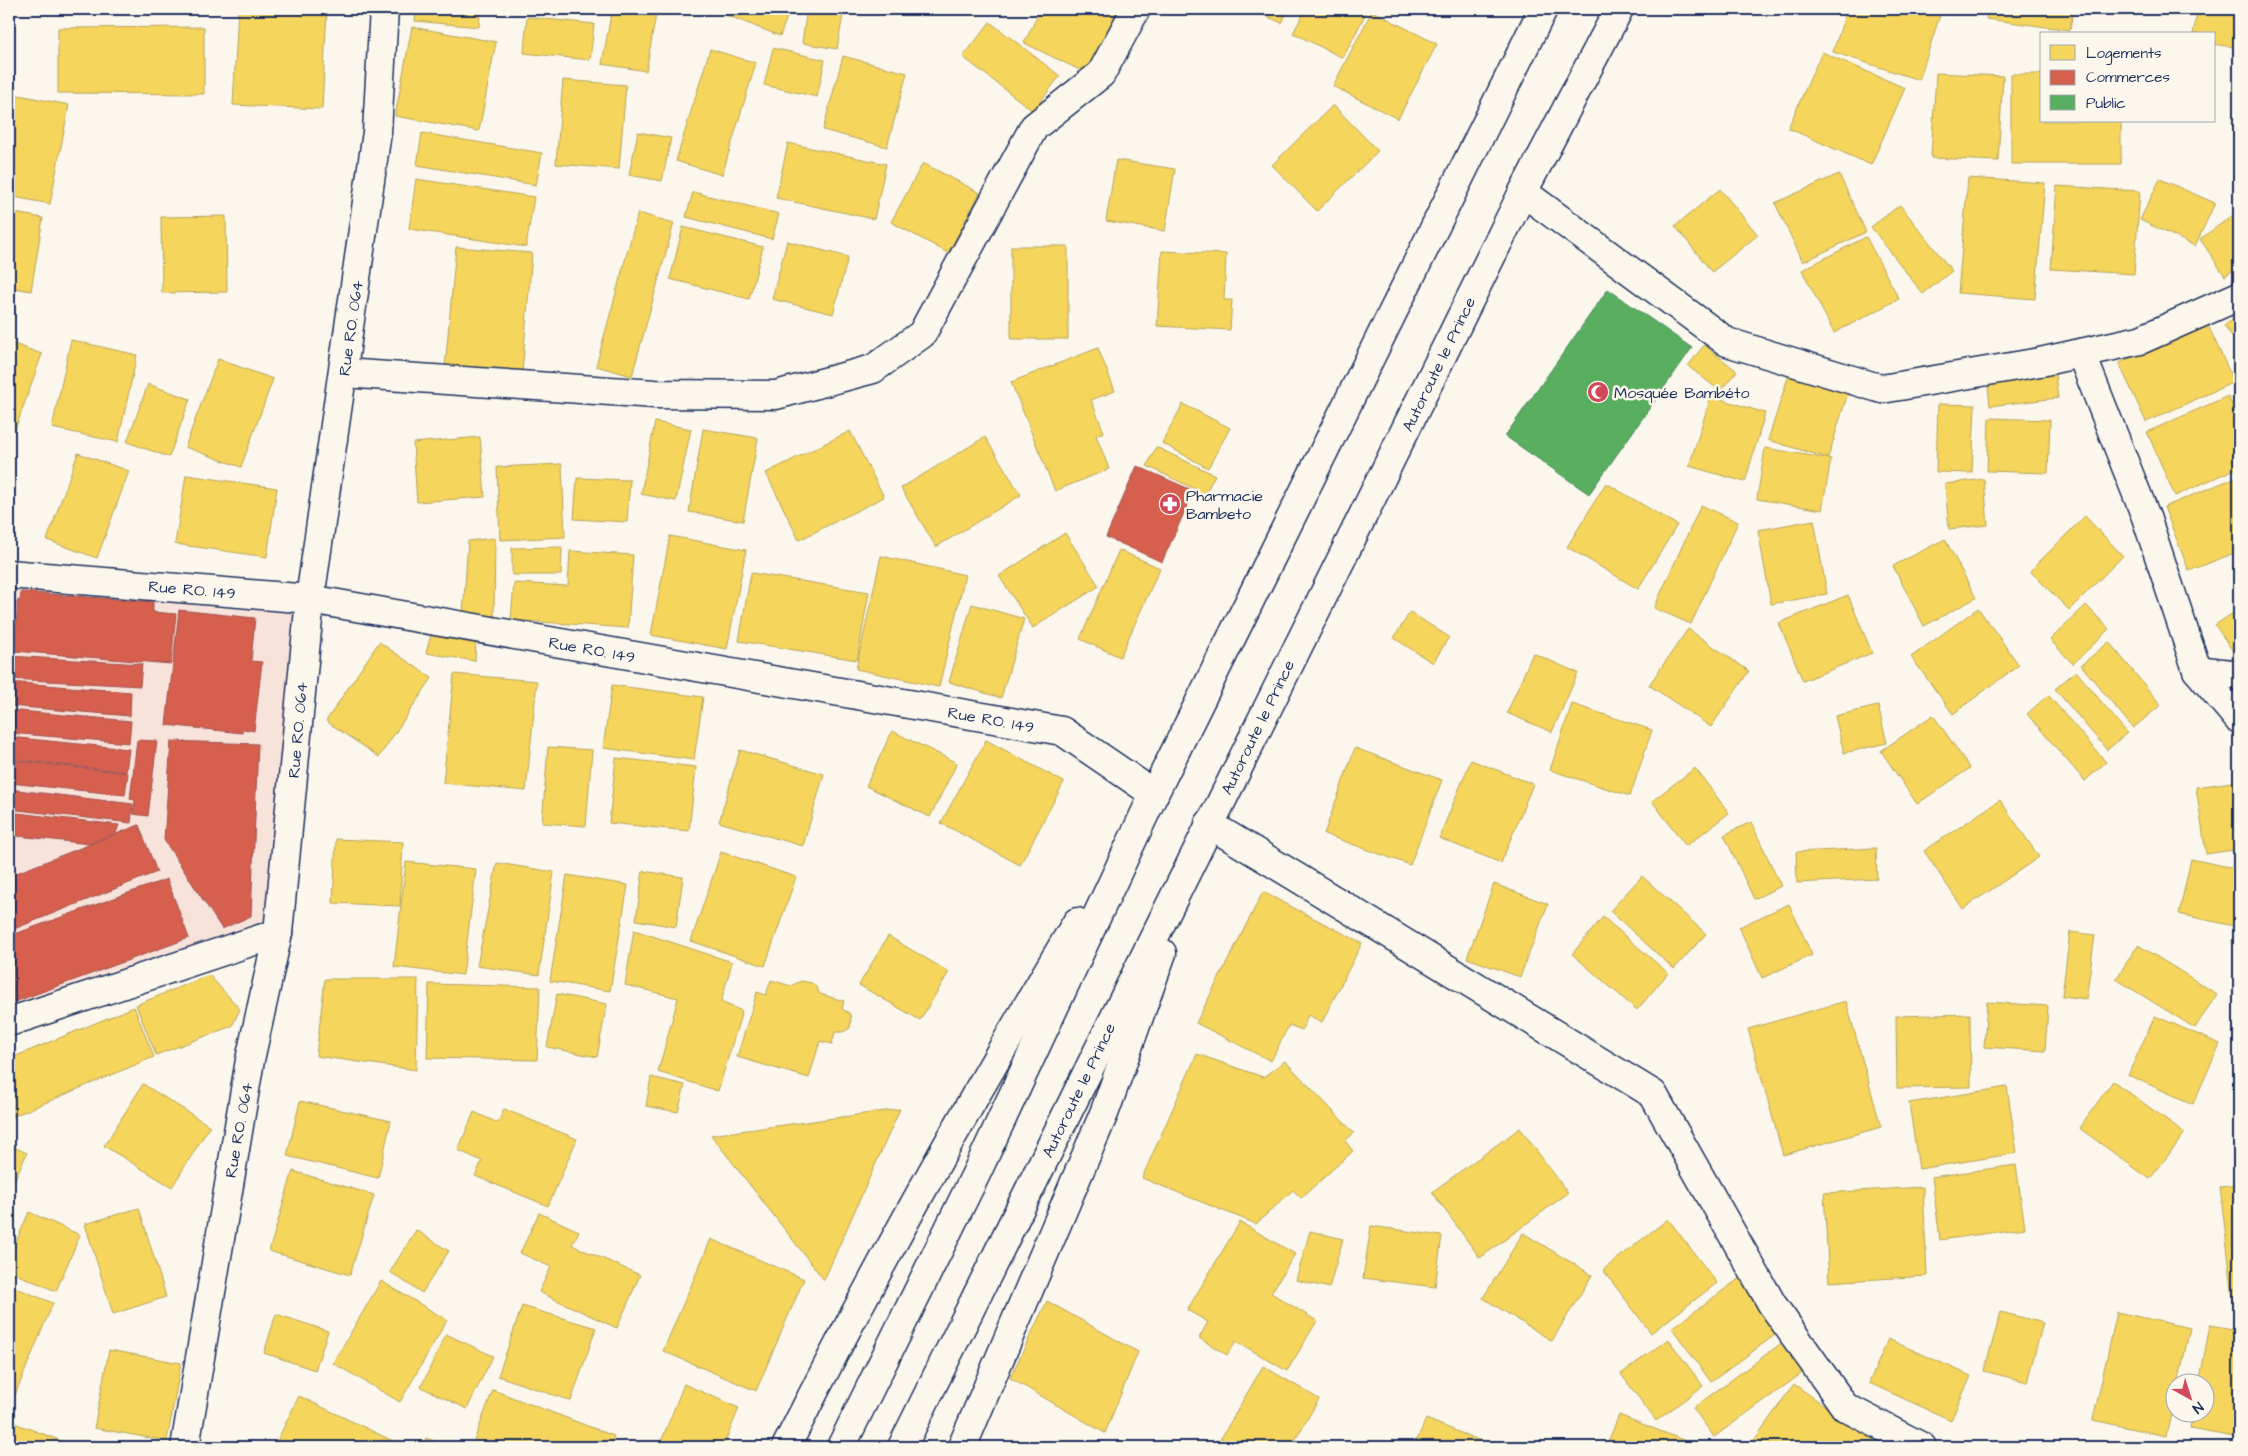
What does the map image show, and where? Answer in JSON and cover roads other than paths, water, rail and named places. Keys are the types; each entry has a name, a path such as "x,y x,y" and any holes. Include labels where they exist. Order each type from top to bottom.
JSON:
{"street":[{"name":"Rue RO. 064","path":"184,1447 250,1060 278,933 310,599 344,373 377,132 384,9"},
{"path":"344,373 655,394 776,395 873,369 922,334 1034,127 1101,74 1136,9"},
{"path":"841,1447 976,1174 1154,794 1543,9"},
{"name":"Autoroute le Prince","path":"902,1447 1523,192 1619,9"},
{"path":"1523,192 1727,342 1882,389 2040,362 2140,340 2239,296"},
{"path":"2081,353 2146,517 2197,670 2239,720"},
{"name":"Rue RO. 149","path":"9,574 310,599 1062,731 1154,794"},
{"path":"2197,670 2239,675"},
{"path":"786,1447 842,1336 986,1074 1154,794"},
{"path":"962,1447 1105,1112 1209,824 1653,1094 1772,1304 1845,1407 1922,1447"},
{"path":"9,1022 278,933"}],"place":[{"name":"Mosquée Bambéto","path":"1598,392"},
{"name":"Pharmacie Bambeto","path":"1170,504"}]}
